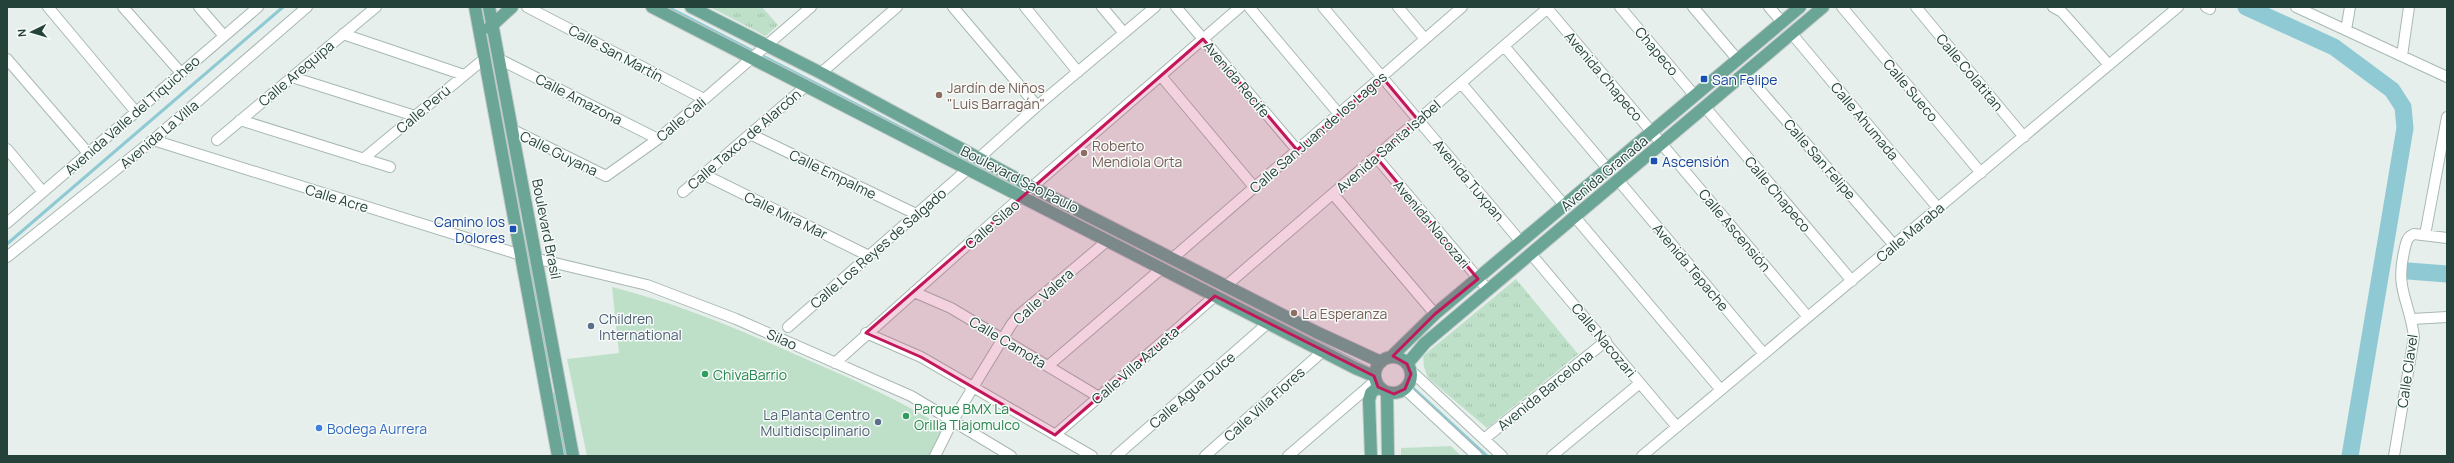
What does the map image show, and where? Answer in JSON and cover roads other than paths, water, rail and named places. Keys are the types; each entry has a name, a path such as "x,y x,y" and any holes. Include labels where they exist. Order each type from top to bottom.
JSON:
{"main road":[{"name":"Boulevard Brasil","path":"489,7 538,259 573,456"},
{"path":"480,35 512,7"},
{"name":"Boulevard Sao Paulo","path":"652,7 1268,323 1379,384"},
{"name":"Boulevard Sao Paulo","path":"691,7 821,73 1032,187 1227,285 1316,332 1386,360"},
{"name":"Avenida Granada","path":"1386,360 1435,314 1800,7"},
{"name":"Avenida Granada","path":"1408,366 1425,343 1746,74 1823,7"},
{"path":"478,9 484,59 558,456"},
{"path":"515,220 530,217"},
{"path":"1379,384 1394,394 1405,389 1410,380 1408,366 1397,358 1386,360 1379,384 1388,456"},
{"path":"1371,456 1368,400 1370,393 1379,384"}],"street":[{"path":"48,7 136,112"},
{"path":"122,7 181,73"},
{"path":"199,7 224,36"},
{"name":"Avenida Valle del Tiquicheo","path":"7,222 258,7"},
{"name":"Avenida La Villa","path":"7,257 153,140 307,7"},
{"name":"Calle Arequipa","path":"217,140 376,7"},
{"name":"Calle San Martín","path":"527,7 704,100"},
{"path":"821,73 897,7"},
{"path":"953,7 1037,106"},
{"path":"1025,7 1078,72"},
{"path":"1102,7 1124,33"},
{"path":"979,158 1037,106 1155,7"},
{"name":"Avenida Recife","path":"1176,7 1297,150"},
{"name":"Calle Silao","path":"835,363 866,333 1032,187 1240,7"},
{"path":"1249,7 1339,114"},
{"name":"Avenida Tuxpan","path":"1323,7 1522,242"},
{"path":"1398,7 1425,40"},
{"name":"Calle San Juan de los Lagos","path":"1174,258 1462,7"},
{"name":"Chapeco","path":"1620,7 1695,96"},
{"path":"1693,7 1738,60"},
{"path":"1769,7 1782,22"},
{"name":"Calle Sueco","path":"1842,7 1981,173"},
{"name":"Calle Colatitan","path":"1916,7 2024,136"},
{"path":"2053,7 2062,12 2109,66"},
{"name":"Calle Maraba","path":"1642,456 2178,7"},
{"path":"2296,7 2447,77"},
{"path":"2346,30 2350,7"},
{"path":"2402,56 2409,7"},
{"name":"Calle Cali","path":"606,176 658,139 809,8"},
{"name":"Avenida Santa Isabel","path":"1227,285 1548,8"},
{"name":"Avenida Chapeco","path":"1548,8 1662,144"},
{"path":"343,34 464,75"},
{"name":"Calle Ahumada","path":"1792,34 1938,208"},
{"path":"1504,46 1608,169"},
{"path":"7,59 88,153"},
{"name":"Calle Perú","path":"363,159 484,59"},
{"name":"Calle Amazona","path":"499,59 658,139"},
{"name":"Calle San Felipe","path":"1746,74 1894,245"},
{"path":"1160,76 1254,187"},
{"path":"292,77 415,116"},
{"path":"1461,83 1565,206"},
{"name":"Calle Taxco de Alarcón","path":"683,192 806,86"},
{"name":"Calle Chapeco","path":"1705,107 1852,281"},
{"path":"2447,119 2425,235 2447,238"},
{"path":"240,120 390,168"},
{"name":"Calle Guyana","path":"513,130 606,176"},
{"name":"Calle Empalme","path":"750,134 916,214"},
{"name":"Calle Acre","path":"153,140 521,255"},
{"name":"Calle Ascensión","path":"1662,144 1808,317"},
{"path":"7,149 43,192"},
{"name":"Avenida Nacozari","path":"1376,157 1488,290"},
{"name":"Calle Los Reyes de Salgado","path":"788,327 968,169"},
{"name":"Calle Mira Mar","path":"703,174 869,256"},
{"name":"Avenida Tepache","path":"1618,180 1764,354"},
{"path":"1334,194 1435,314"},
{"path":"1575,217 1721,390"},
{"name":"Calle Clavel","path":"2394,456 2414,337 2412,319 2400,284 2400,271 2407,240 2414,234 2425,235"},
{"name":"Calle Valera","path":"935,456 952,422 1018,316 1107,241"},
{"name":"Calle Nacozari","path":"1531,254 1606,341 1677,427"},
{"name":"Silao","path":"538,259 647,285 736,319 912,396 952,422 1011,456"},
{"path":"1048,366 1161,268"},
{"name":"Calle Camota","path":"914,292 951,308 1099,397"},
{"name":"Calle Villa Azueta","path":"1055,435 1215,296"},
{"path":"2412,319 2447,317"},
{"name":"Calle Agua Dulce","path":"1116,456 1268,323"},
{"path":"866,333 921,356 1092,456"},
{"name":"Avenida Barcelona","path":"1484,439 1606,341"},
{"name":"Calle Villa Flores","path":"1205,456 1323,352"},
{"path":"1408,366 1502,456"},
{"path":"1552,456 1640,383"},
{"path":"1288,456 1379,384"},
{"path":"1405,389 1477,456"}],"waterway":[{"path":"7,244 283,7"},
{"path":"668,7 751,50"},
{"path":"2246,7 2334,47 2392,90 2403,107 2405,128 2350,456"},
{"path":"487,36 520,209"},
{"path":"765,57 1022,190"},
{"path":"1034,196 1367,367"},
{"path":"525,234 549,366"},
{"path":"2408,271 2447,274"},
{"path":"1412,387 1487,456"},
{"path":"554,394 565,456"}],"place":[{"name":"San Felipe","path":"1704,79"},
{"name":"Jardín de Niños \"Luis Barragán\"","path":"939,95"},
{"name":"Roberto Mendiola Orta","path":"1084,153"},
{"name":"Ascensión","path":"1654,161"},
{"name":"Camino los Dolores","path":"513,229"},
{"name":"La Esperanza","path":"1294,313"},
{"name":"Children International","path":"591,326"},
{"name":"ChivaBarrio","path":"705,374"},
{"name":"Parque BMX La Orilla Tlajomulco","path":"906,416"},
{"name":"La Planta Centro Multidisciplinario","path":"878,422"},
{"name":"Bodega Aurrera","path":"319,428"}]}
